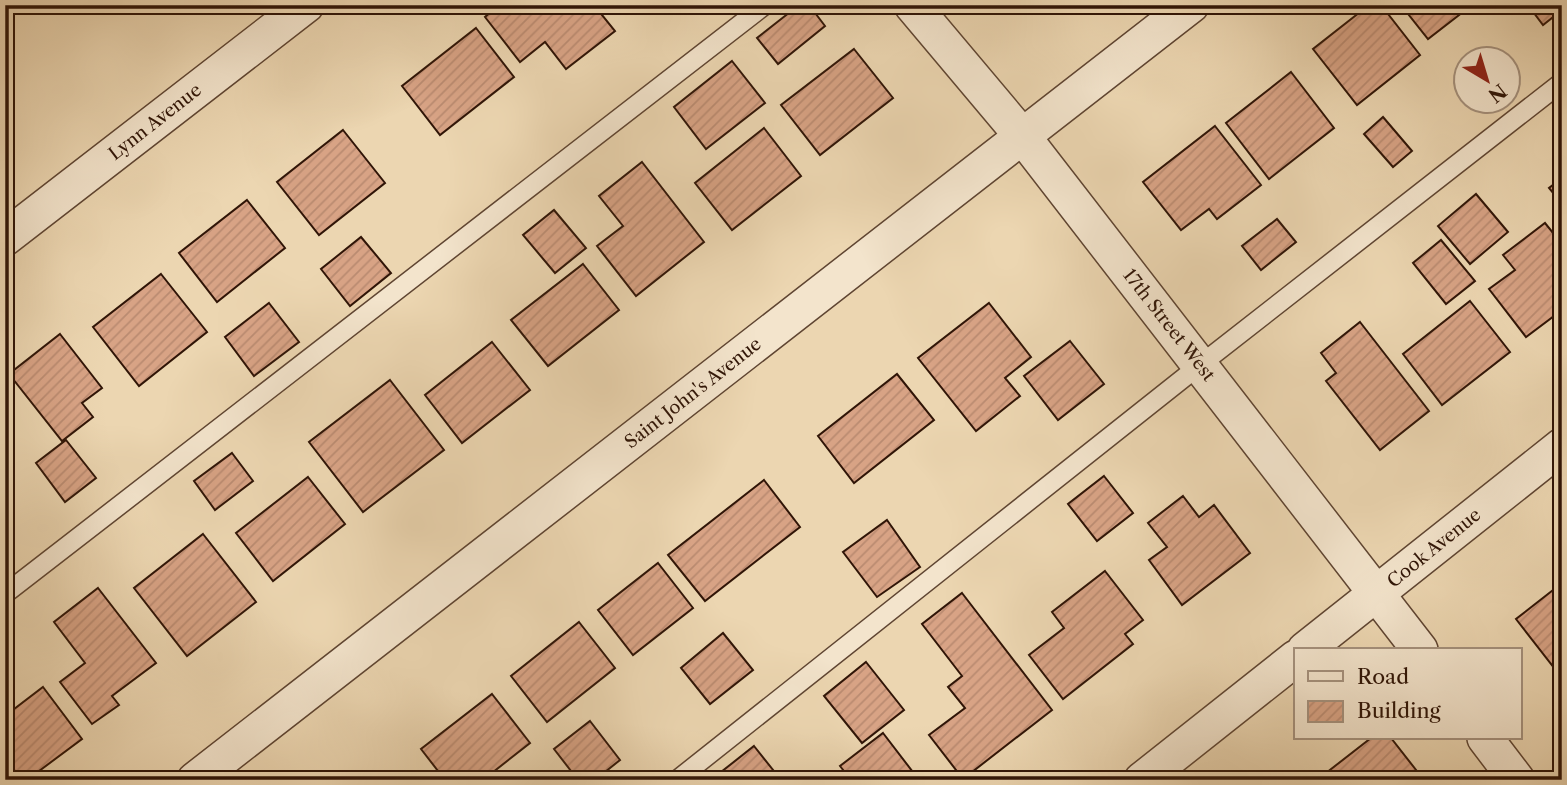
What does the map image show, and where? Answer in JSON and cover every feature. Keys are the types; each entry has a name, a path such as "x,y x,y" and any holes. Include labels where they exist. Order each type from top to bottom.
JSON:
{"street":[{"name":"Lynn Avenue","path":"5,238 306,5"},
{"name":"17th Street West","path":"912,5 1023,137 1418,648"},
{"name":"Saint John's Avenue","path":"195,780 1191,5"},
{"name":"Cook Avenue","path":"1308,648 1562,446"},
{"path":"1142,780 1294,660"},
{"path":"1487,740 1517,780"}],"lane":[{"path":"5,594 765,5"},
{"path":"677,780 1562,82"}],"building":[{"path":"499,5 594,5 615,31 566,69 545,42 520,62 485,17"},
{"path":"799,5 809,5 825,26 778,64 757,38"},
{"path":"1369,5 1381,5 1420,55 1357,105 1313,49"},
{"path":"1401,5 1472,5 1428,39"},
{"path":"1528,5 1562,5 1562,10 1543,25"},
{"path":"476,28 514,77 440,135 402,86"},
{"path":"854,49 893,98 820,155 781,105"},
{"path":"732,61 765,103 706,149 674,107"},
{"path":"1291,72 1334,128 1269,179 1226,123"},
{"path":"1383,117 1412,151 1393,167 1364,134"},
{"path":"1215,126 1261,185 1217,219 1209,209 1181,230 1143,182"},
{"path":"764,128 801,176 732,230 695,183"},
{"path":"343,130 385,183 319,235 277,182"},
{"path":"642,162 704,242 636,296 597,246 623,226 599,196"},
{"path":"1562,178 1562,204 1549,188"},
{"path":"1476,194 1508,232 1470,264 1438,226"},
{"path":"247,200 285,248 217,302 179,253"},
{"path":"554,210 586,248 555,273 523,235"},
{"path":"1277,219 1296,242 1261,270 1242,246"},
{"path":"1545,223 1562,244 1562,310 1526,337 1489,289 1515,270 1503,255"},
{"path":"361,237 391,273 350,306 321,269"},
{"path":"1441,240 1475,281 1446,304 1413,263"},
{"path":"583,264 619,310 548,366 511,320"},
{"path":"161,274 207,332 139,386 93,327"},
{"path":"1470,301 1510,352 1442,405 1403,354"},
{"path":"269,303 299,342 254,376 225,337"},
{"path":"989,303 1031,357 1005,378 1020,396 976,431 918,358"},
{"path":"1360,322 1429,411 1380,450 1326,381 1336,373 1321,353"},
{"path":"60,334 102,388 82,403 93,417 62,441 9,374"},
{"path":"1070,341 1104,384 1058,420 1024,376"},
{"path":"492,342 530,390 462,443 425,395"},
{"path":"897,374 934,420 854,483 818,436"},
{"path":"390,380 444,450 363,512 309,442"},
{"path":"66,440 96,478 65,502 36,463"},
{"path":"232,453 253,481 215,510 194,481"},
{"path":"1104,476 1133,513 1097,541 1068,504"},
{"path":"308,477 345,524 273,581 236,533"},
{"path":"764,480 800,527 705,601 668,555"},
{"path":"1183,496 1199,517 1214,505 1250,553 1182,605 1149,560 1167,547 1148,523"},
{"path":"887,520 920,567 877,597 843,552"},
{"path":"203,534 256,602 187,656 134,588"},
{"path":"658,563 693,608 633,655 598,610"},
{"path":"1105,571 1143,620 1125,634 1133,644 1063,699 1029,655 1064,628 1052,612"},
{"path":"1562,583 1562,678 1516,619"},
{"path":"98,588 156,663 112,696 119,705 92,724 60,682 85,663 54,622"},
{"path":"962,593 1052,710 963,779 929,735 965,708 948,687 962,676 922,624"},
{"path":"579,622 615,668 547,722 511,676"},
{"path":"723,633 753,670 710,704 681,668"},
{"path":"866,662 904,710 862,743 824,696"},
{"path":"43,687 82,739 27,780 22,780 5,758 5,716"},
{"path":"492,694 530,743 483,780 445,780 421,749"},
{"path":"590,721 620,760 595,780 578,780 554,749"},
{"path":"883,733 919,780 851,780 840,766"},
{"path":"1368,740 1393,740 1420,775 1413,780 1317,780"},
{"path":"754,746 781,780 719,780 716,776"}]}
